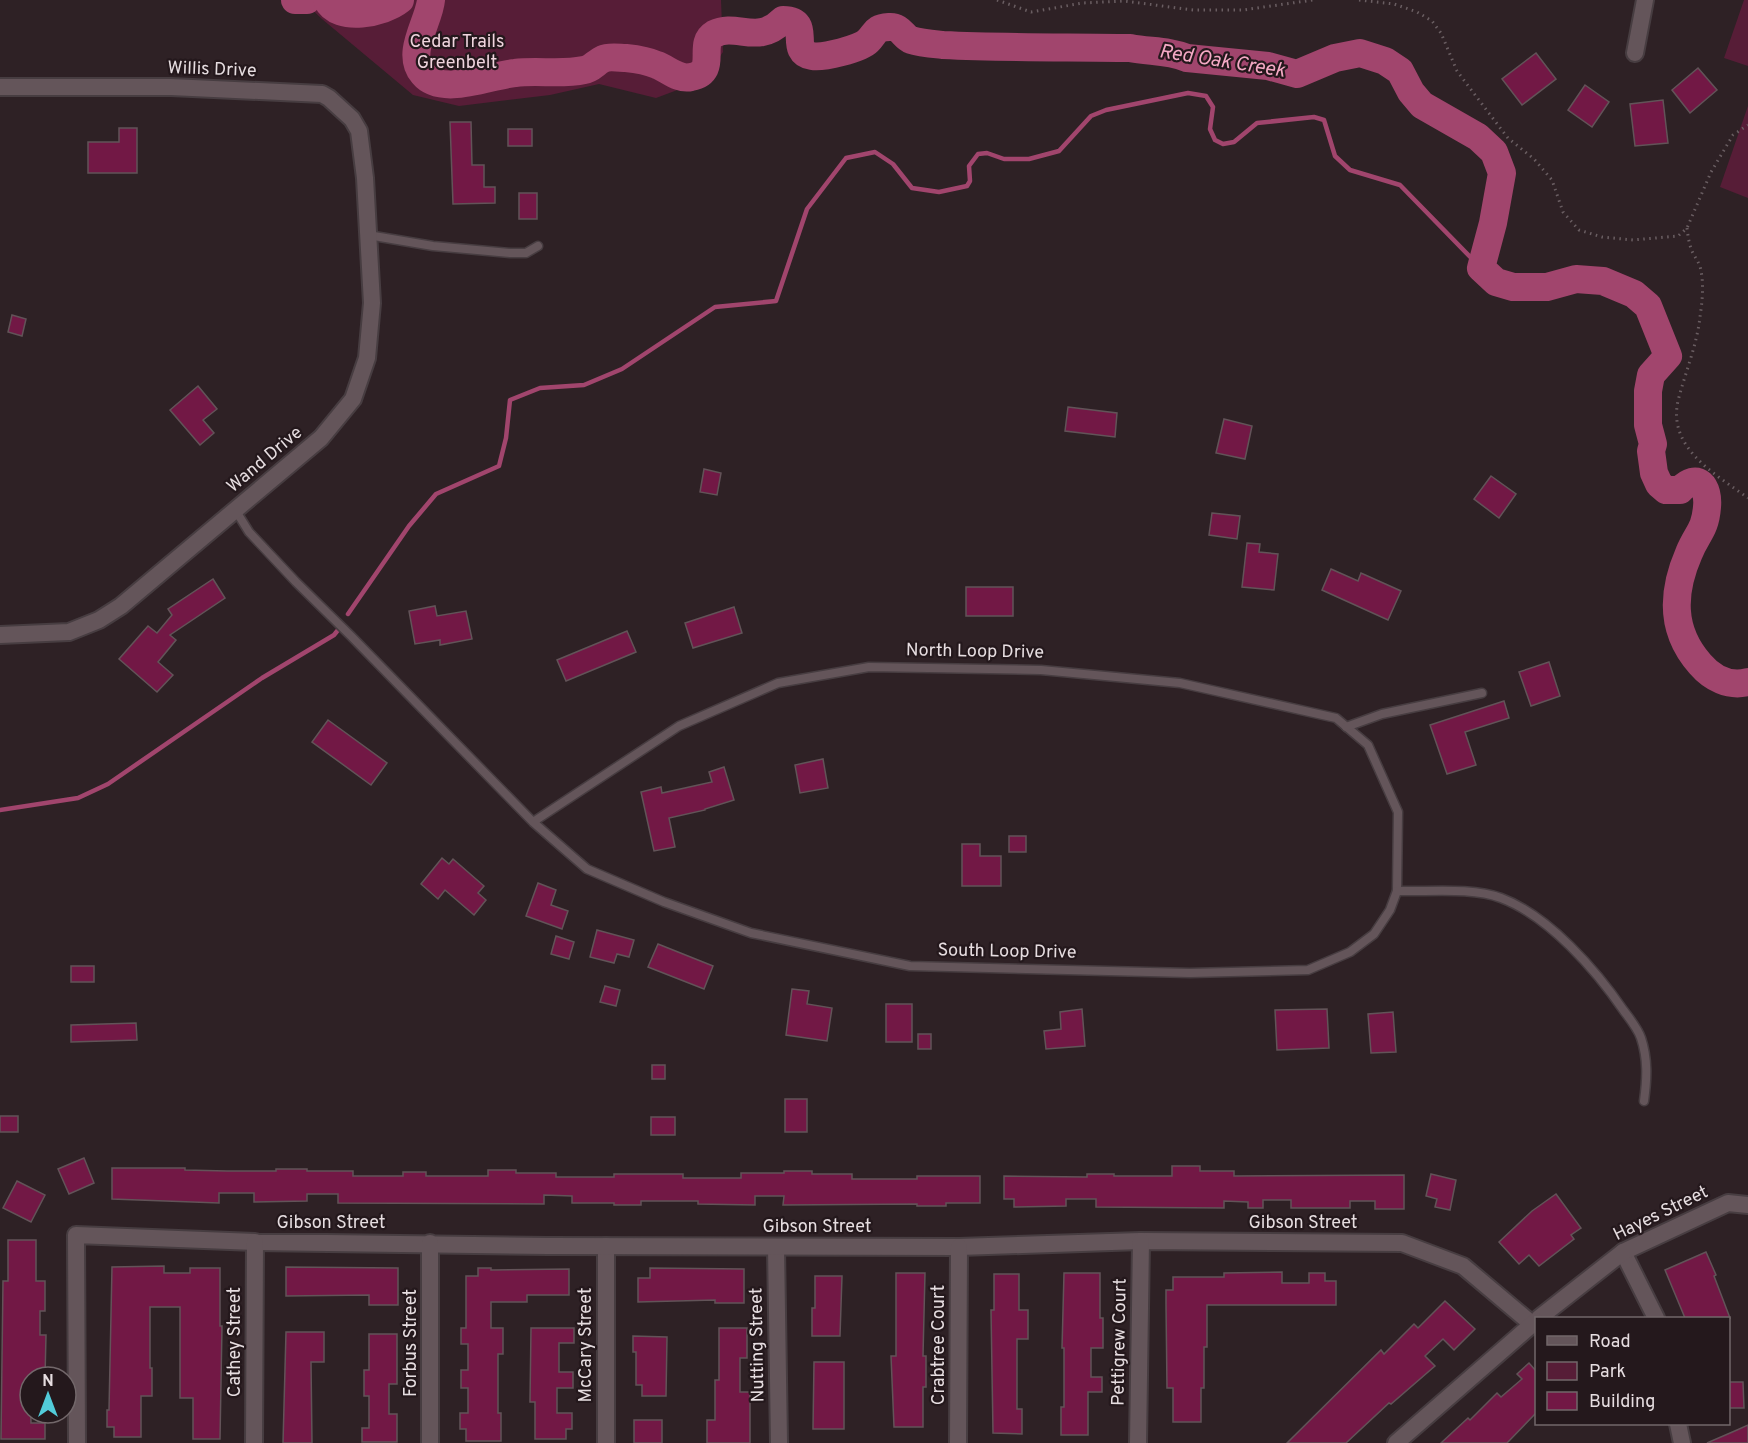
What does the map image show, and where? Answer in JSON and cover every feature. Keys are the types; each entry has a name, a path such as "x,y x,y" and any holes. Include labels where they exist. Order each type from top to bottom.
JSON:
{"street":[{"path":"1635,53 1645,0"},
{"name":"Willis Drive","path":"0,87 171,87 322,94 352,119 359,131 365,178"},
{"name":"Wand Drive","path":"0,635 69,632 99,620 120,606 321,438 353,399 367,358 372,303 365,178"},
{"name":"Hayes Street","path":"1541,1317 1623,1252 1728,1203 1748,1204"},
{"name":"Gibson Street","path":"77,1443 76,1235 255,1242 606,1246 959,1247 1141,1241 1402,1243 1463,1266 1535,1320"},
{"name":"Pettigrew Court","path":"1138,1443 1141,1241"},
{"name":"Cathey Street","path":"254,1443 255,1242"},
{"name":"Forbus Street","path":"430,1243 430,1443"},
{"name":"McCary Street","path":"606,1246 606,1443"},
{"name":"Nutting Street","path":"776,1247 779,1443"},
{"name":"Crabtree Court","path":"958,1443 959,1247"},
{"path":"1623,1252 1656,1317"},
{"name":"Hayes Street","path":"1399,1442 1535,1322"},
{"path":"1678,1425 1682,1443"}],"lane":[{"path":"368,235 433,246 510,253 526,253 538,246"},
{"name":"South Loop Drive","path":"236,511 249,532 296,582 533,822 587,869 664,902 751,933 910,966 1190,973 1308,970 1350,952 1374,934 1390,910 1396,891 1398,812"},
{"name":"North Loop Drive","path":"533,822 679,726 778,683 869,666 1041,670 1180,683 1336,718 1368,745 1398,812"},
{"path":"1346,727 1382,714 1482,693"},
{"path":"1396,891 1473,893 1501,898 1561,937 1604,982 1641,1036 1648,1071 1644,1101"}],"path":[{"path":"997,0 1031,12 1083,3 1124,2 1193,10 1243,10 1312,0"},
{"path":"1359,0 1394,4 1417,12 1431,21 1441,33 1457,71 1508,138 1534,159 1552,180 1563,212 1579,230 1602,237 1633,240 1678,236 1687,228 1711,172 1733,135 1748,125"},
{"path":"1687,228 1692,250 1701,271 1700,319 1678,400 1678,426 1685,447 1720,478 1748,498"}],"green space":[{"name":"Cedar Trails Greenbelt","path":"302,0 721,0 723,52 704,80 656,98 599,84 550,95 459,106 413,95"},
{"path":"1744,0 1748,0 1748,66 1724,58"},
{"path":"1748,106 1748,198 1720,187"}],"building":[{"path":"1536,53 1556,79 1522,105 1502,79"},
{"path":"1698,68 1717,90 1690,113 1672,90"},
{"path":"1585,85 1609,102 1592,127 1568,110"},
{"path":"1663,100 1668,143 1635,146 1630,104"},
{"path":"450,122 471,122 472,165 484,165 484,187 495,187 495,203 453,204"},
{"path":"119,128 137,128 137,173 88,173 88,142 119,142"},
{"path":"508,129 532,129 532,146 508,146"},
{"path":"519,193 537,193 537,219 519,219"},
{"path":"12,315 26,319 22,336 8,332"},
{"path":"198,386 217,409 203,420 214,433 200,445 170,410"},
{"path":"1068,407 1117,413 1115,437 1065,431"},
{"path":"1224,419 1252,426 1245,459 1216,453"},
{"path":"704,469 721,473 717,495 700,492"},
{"path":"1491,476 1516,494 1499,518 1474,499"},
{"path":"1212,513 1240,516 1237,539 1209,535"},
{"path":"1247,543 1260,544 1259,552 1278,554 1274,590 1242,587"},
{"path":"1331,569 1358,581 1361,573 1401,591 1388,620 1322,590"},
{"path":"213,579 225,598 170,635 176,640 158,662 173,675 157,692 119,659 148,626 157,633 172,615 168,609"},
{"path":"966,587 1013,587 1013,616 966,616"},
{"path":"435,606 437,616 466,611 472,639 440,645 440,640 415,644 409,611"},
{"path":"734,607 742,633 693,648 685,623"},
{"path":"627,631 636,652 566,681 557,660"},
{"path":"1549,662 1560,696 1531,706 1519,672"},
{"path":"1504,701 1509,718 1465,732 1476,765 1447,774 1430,725"},
{"path":"328,720 387,763 371,785 312,742"},
{"path":"823,759 828,788 800,793 795,765"},
{"path":"724,767 734,800 705,810 669,818 675,847 654,851 641,792 661,787 662,793 712,782 709,772"},
{"path":"1009,836 1026,836 1026,852 1009,852"},
{"path":"962,844 980,844 980,856 1001,856 1001,886 962,886"},
{"path":"442,858 449,864 453,859 484,886 478,893 486,900 474,915 445,890 438,899 421,884"},
{"path":"538,883 556,890 551,905 568,911 562,929 526,916"},
{"path":"597,930 634,940 629,957 617,954 614,963 590,957"},
{"path":"556,936 574,942 569,959 551,954"},
{"path":"658,944 713,966 704,989 648,967"},
{"path":"71,966 94,966 94,982 71,982"},
{"path":"605,986 620,990 616,1006 600,1002"},
{"path":"792,989 809,991 807,1004 832,1008 827,1041 786,1035"},
{"path":"886,1004 912,1004 912,1042 886,1042"},
{"path":"1082,1009 1085,1046 1046,1049 1044,1031 1061,1029 1060,1012"},
{"path":"1327,1009 1329,1048 1277,1050 1275,1010"},
{"path":"1393,1012 1396,1052 1371,1053 1368,1014"},
{"path":"136,1023 137,1040 71,1042 71,1025"},
{"path":"918,1034 931,1034 931,1049 918,1049"},
{"path":"652,1065 665,1065 665,1079 652,1079"},
{"path":"785,1099 807,1099 807,1132 785,1132"},
{"path":"0,1116 18,1116 18,1132 0,1132"},
{"path":"651,1117 675,1117 675,1135 651,1135"},
{"path":"84,1158 94,1183 69,1194 58,1169"},
{"path":"1172,1166 1200,1166 1200,1171 1234,1171 1234,1176 1404,1175 1404,1209 1375,1209 1375,1201 1350,1201 1350,1208 1291,1208 1291,1200 1263,1200 1263,1208 1248,1208 1248,1202 1224,1201 1224,1208 1096,1207 1096,1199 1066,1199 1066,1206 1014,1207 1014,1199 1004,1199 1004,1176 1087,1177 1087,1174 1114,1174 1114,1176 1172,1176"},
{"path":"112,1168 185,1168 185,1170 227,1171 307,1169 307,1171 353,1171 353,1176 403,1176 403,1172 426,1172 426,1176 488,1176 488,1170 516,1170 516,1173 556,1173 556,1177 683,1174 683,1178 741,1178 741,1173 784,1173 784,1171 852,1174 852,1179 980,1176 980,1203 946,1203 946,1206 917,1206 917,1204 783,1205 784,1196 755,1196 755,1205 698,1204 698,1201 641,1201 641,1205 614,1205 614,1203 572,1203 572,1196 544,1195 544,1204 338,1203 338,1194 307,1194 307,1201 254,1202 254,1193 219,1193 219,1203 112,1199"},
{"path":"1431,1174 1456,1180 1450,1210 1435,1207 1437,1199 1426,1196"},
{"path":"17,1181 45,1195 31,1222 3,1208"},
{"path":"1556,1194 1581,1228 1571,1235 1574,1239 1539,1266 1529,1255 1519,1264 1499,1242 1532,1211"},
{"path":"8,1240 36,1240 36,1281 45,1281 45,1311 40,1311 40,1335 46,1335 45,1365 18,1365 18,1425 45,1425 45,1439 1,1439 3,1281 8,1281"},
{"path":"1706,1252 1730,1317 1685,1317 1665,1270"},
{"path":"164,1266 164,1273 190,1273 190,1268 220,1268 220,1326 222,1326 220,1439 193,1439 193,1398 180,1398 180,1307 150,1307 152,1396 141,1396 141,1437 114,1437 114,1427 107,1427 112,1267"},
{"path":"286,1267 398,1268 398,1305 369,1305 369,1295 286,1296"},
{"path":"478,1268 491,1268 491,1270 569,1269 569,1295 527,1295 527,1302 491,1302 491,1328 503,1328 503,1354 498,1354 498,1413 501,1413 501,1441 466,1441 466,1429 460,1429 460,1413 468,1413 468,1388 461,1388 461,1370 468,1370 468,1344 461,1344 461,1328 466,1328 466,1276 478,1276"},
{"path":"650,1268 744,1269 744,1303 715,1303 715,1300 638,1302 638,1278 650,1278"},
{"path":"1282,1272 1282,1283 1309,1283 1309,1273 1325,1273 1325,1281 1336,1281 1336,1305 1207,1305 1207,1347 1204,1347 1201,1422 1173,1422 1173,1388 1167,1388 1166,1290 1173,1290 1173,1277 1224,1277 1224,1273"},
{"path":"896,1273 925,1273 923,1356 926,1356 926,1387 923,1387 923,1427 894,1427 891,1356 896,1356"},
{"path":"1064,1273 1100,1273 1103,1348 1091,1348 1091,1377 1102,1377 1102,1392 1088,1392 1088,1435 1061,1435 1061,1407 1064,1407 1064,1348 1062,1348"},
{"path":"994,1274 1019,1274 1019,1310 1028,1310 1028,1339 1017,1339 1017,1409 1022,1409 1022,1434 993,1433 991,1310 994,1310"},
{"path":"815,1276 842,1276 840,1336 812,1336"},
{"path":"1445,1301 1475,1329 1454,1350 1443,1339 1425,1356 1435,1366 1391,1404 1389,1403 1346,1443 1287,1443 1381,1350 1384,1354 1414,1324 1418,1328"},
{"path":"531,1328 574,1328 574,1343 559,1343 559,1372 573,1372 573,1388 557,1388 557,1413 572,1413 572,1429 566,1429 566,1439 535,1439 535,1402 530,1402"},
{"path":"719,1328 747,1328 747,1358 740,1358 740,1392 750,1392 750,1443 707,1443 707,1420 715,1420 715,1380 719,1380"},
{"path":"286,1332 324,1332 324,1362 311,1362 312,1443 283,1443"},
{"path":"369,1334 397,1334 397,1384 389,1384 389,1414 397,1414 397,1442 362,1442 362,1428 369,1428 369,1396 364,1396 364,1370 369,1370"},
{"path":"633,1336 667,1337 666,1396 642,1396 642,1385 636,1385 636,1352 633,1352"},
{"path":"814,1362 844,1362 844,1429 813,1429"},
{"path":"1529,1363 1535,1370 1535,1414 1507,1443 1441,1443 1468,1418 1470,1420 1497,1393 1501,1397 1522,1379 1517,1374"},
{"path":"1730,1382 1743,1382 1744,1408 1730,1408"},
{"path":"634,1420 662,1420 662,1443 634,1443"},
{"path":"1748,1425 1748,1443 1707,1443 1737,1430"}],"waterway":[{"name":"Red Oak Creek","path":"295,0 307,0"},
{"name":"Red Oak Creek","path":"327,0 341,12 351,14 373,12 400,0"},
{"name":"Red Oak Creek","path":"431,0 419,37 416,57 423,74 431,81 442,84 467,83 515,73 575,71 587,69 611,57 646,61 686,78 704,70 707,44 714,34 731,30 756,33 774,28 783,20 792,21 797,25 801,49 812,56 850,50 864,44 878,30 893,27 908,39 931,44 990,47 1130,48 1166,52 1187,58 1268,66 1297,74 1335,58 1360,53 1385,61 1400,71 1411,92 1422,105 1478,137 1494,152 1502,173 1493,223 1481,268 1496,282 1513,287 1547,287 1576,279 1603,281 1634,294 1648,306 1668,356 1651,375 1648,391 1648,425 1653,444 1651,451 1654,473 1659,484 1666,490 1680,490 1692,482 1701,484 1707,500 1704,522 1689,553 1679,582 1677,596 1679,624 1690,651 1710,673 1728,682 1748,682"},
{"path":"348,614 409,526 436,494 499,466 506,438 510,400 540,388 584,385 622,369 715,307 776,301 807,209 846,158 875,152 893,164 912,188 939,192 967,186 970,181 969,166 978,154 987,153 1004,159 1029,159 1059,151 1091,116 1106,110 1188,93 1206,96 1213,107 1210,129 1215,140 1223,144 1234,142 1257,123 1314,117 1324,120 1335,156 1350,170 1400,185 1481,268"},
{"path":"0,810 78,798 108,784 262,678 334,635 338,630"}]}
